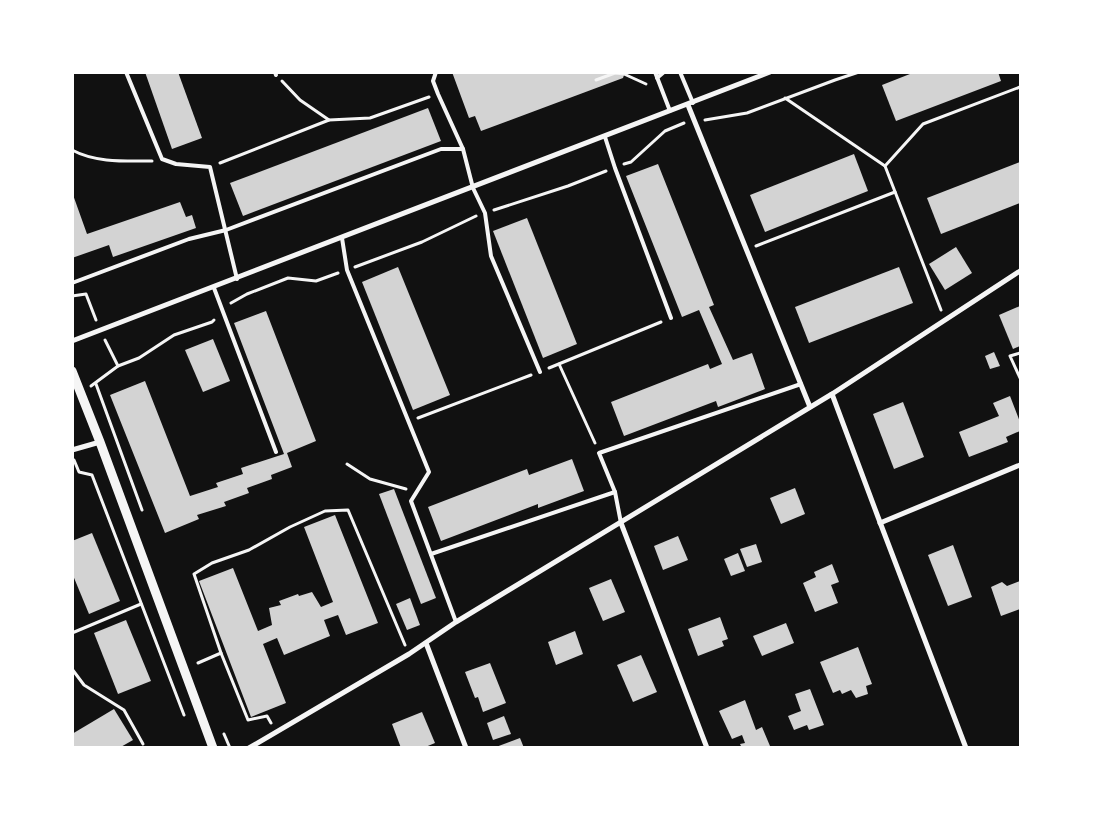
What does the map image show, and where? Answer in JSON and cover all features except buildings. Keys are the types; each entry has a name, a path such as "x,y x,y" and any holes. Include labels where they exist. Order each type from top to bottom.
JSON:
{"street":[{"path":"72,341 214,288 770,72"},
{"path":"690,104 810,407"},
{"path":"249,748 409,654 456,622 832,394 1020,271"},
{"path":"72,371 213,748"},
{"path":"832,394 966,748"},
{"path":"72,450 100,442"},
{"path":"880,522 1020,465"},
{"path":"621,522 707,748"},
{"path":"426,643 466,748"}],"lane":[{"path":"126,72 162,159 176,164 210,167 237,279"},
{"path":"436,72 434,81 438,94 463,149 473,188 485,213 491,256 540,372"},
{"path":"655,72 670,111"},
{"path":"657,78 664,72"},
{"path":"680,72 690,104"},
{"path":"605,137 614,168 671,318"},
{"path":"72,283 189,239 226,230 441,149 463,149"},
{"path":"342,238 347,270 429,472 411,501 456,622"},
{"path":"214,288 276,452"},
{"path":"621,522 615,492 599,453 801,384"},
{"path":"431,554 615,492"}],"path":[{"path":"596,80 615,73 624,74 645,83 649,91"},
{"path":"275,74 300,100 329,120"},
{"path":"886,166 923,124 1020,87"},
{"path":"210,167 329,120 370,118 438,94"},
{"path":"785,98 886,166 945,320"},
{"path":"659,116 665,131"},
{"path":"72,150 84,157 120,161 157,161 162,159"},
{"path":"746,249 895,192"},
{"path":"1020,353 1010,356 1020,378"},
{"path":"559,364 599,453"},
{"path":"81,391 96,384 118,366"},
{"path":"72,457 80,472 92,475 186,720"},
{"path":"348,464 370,479 416,492"},
{"path":"274,732 272,723 266,716 248,720 221,653 194,574 212,563 249,550 325,510 348,510 409,654"},
{"path":"72,633 142,604"},
{"path":"198,663 221,653"},
{"path":"72,669 84,685 124,710 143,744"}]}
